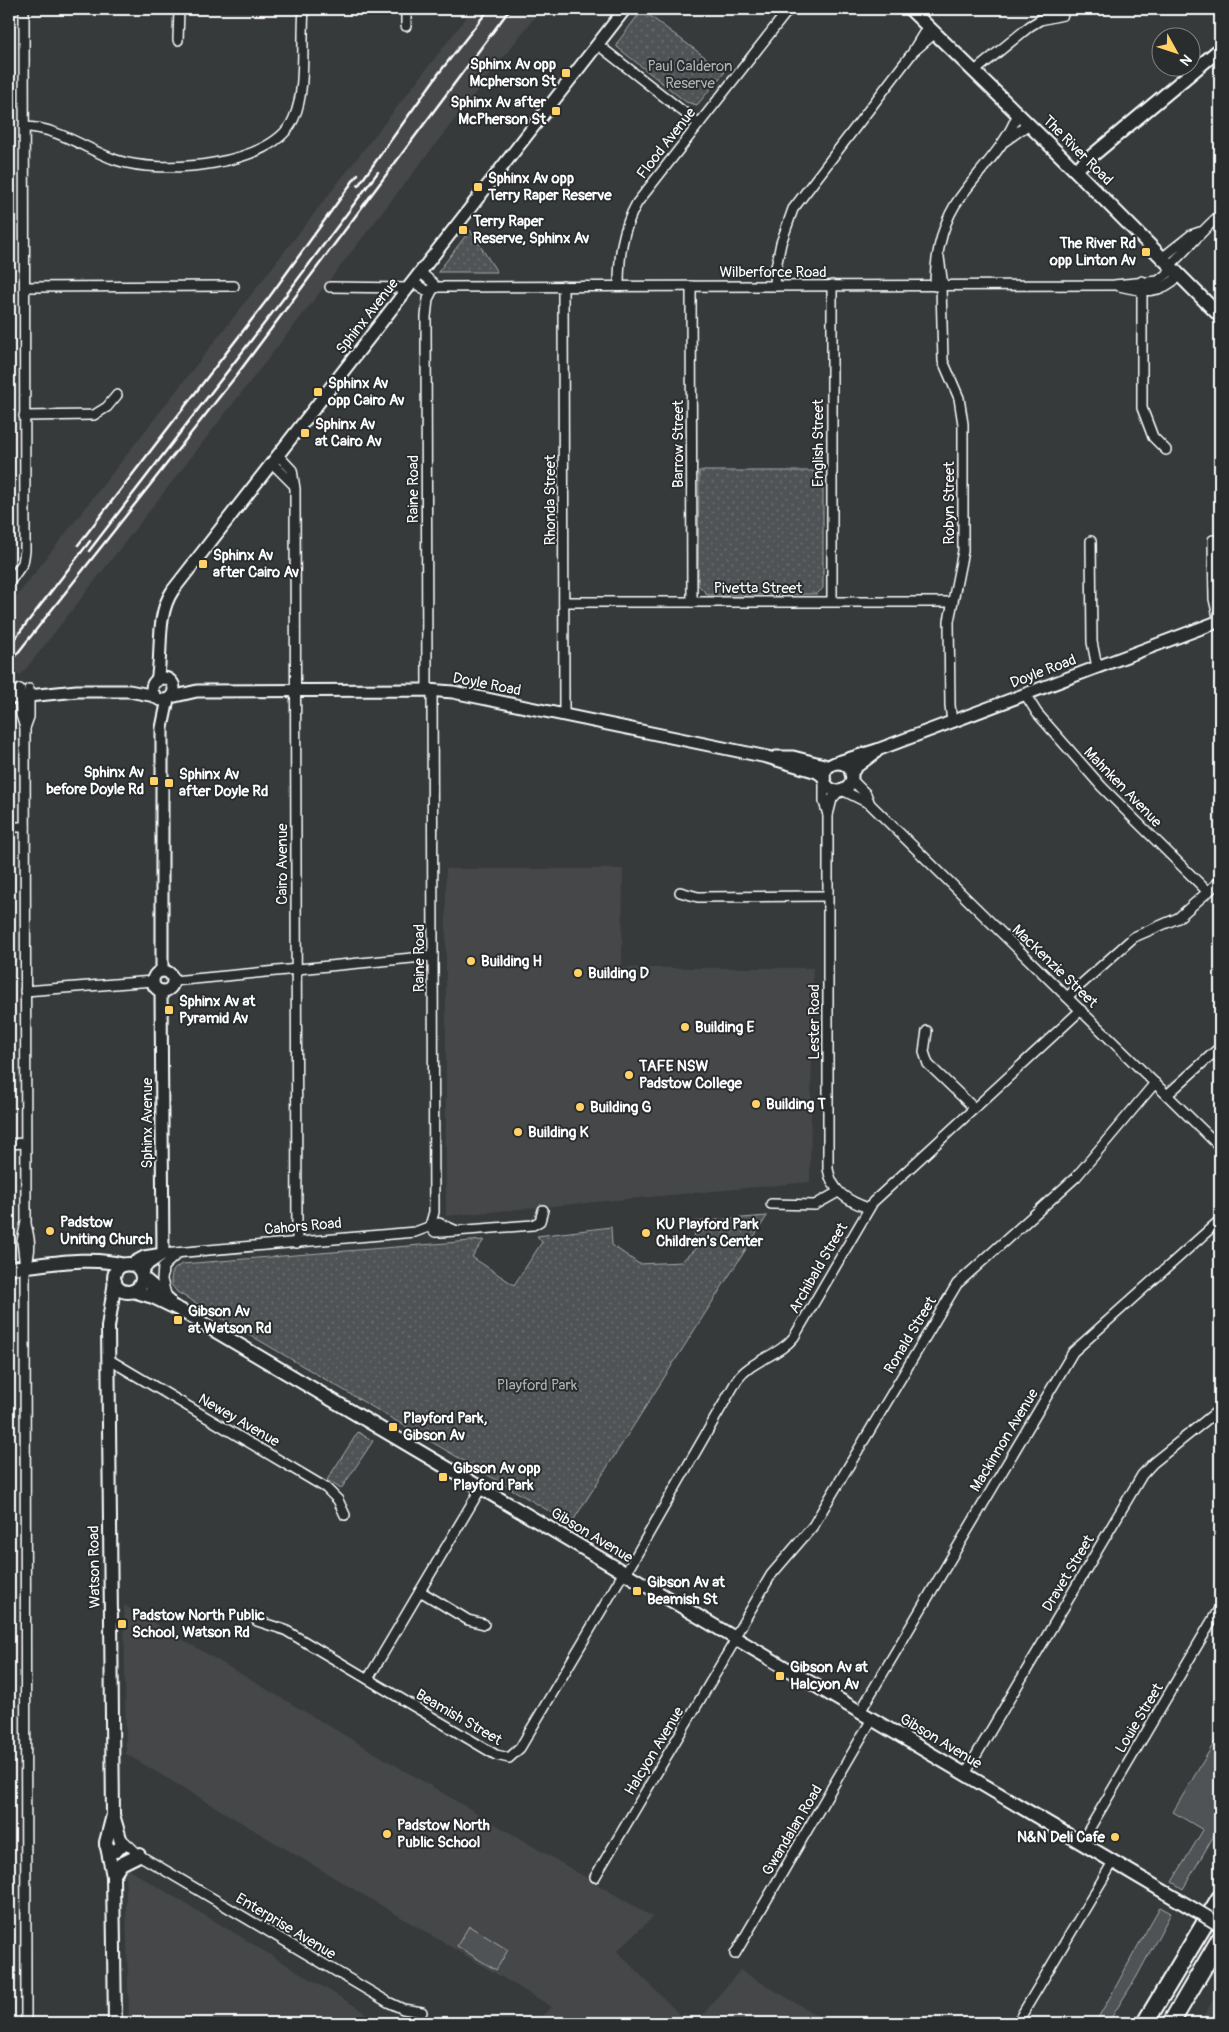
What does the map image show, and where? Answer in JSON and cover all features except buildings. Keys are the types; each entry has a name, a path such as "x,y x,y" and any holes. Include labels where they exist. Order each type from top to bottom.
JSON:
{"highway":[{"path":"1145,2023 1220,1898"},
{"path":"1171,2023 1220,1939"}],"main road":[{"name":"The River Road","path":"910,9 1018,113 1220,316"},
{"path":"1075,170 1220,49"},
{"path":"9,1268 86,1262 107,1262 135,1266 141,1275 139,1287 129,1292 118,1287 102,1268 86,1262"},
{"path":"114,1280 117,1270 127,1265"},
{"name":"Gibson Avenue","path":"141,1275 180,1310"},
{"name":"Watson Road","path":"114,1280 108,1319 113,1815 115,1844 113,1876 114,2023"},
{"name":"Gibson Avenue","path":"129,1292 153,1297 180,1310 1220,1925"},
{"name":"Watson Road","path":"108,1319 117,1300 129,1292"},
{"path":"113,1876 121,1864 139,1855"}],"street":[{"path":"9,583 24,557 24,9"},
{"path":"178,9 178,40"},
{"path":"24,126 48,129 107,157 148,167 174,168 207,164 266,148 286,132 298,108 304,9"},
{"path":"406,9 406,26"},
{"name":"Sphinx Avenue","path":"156,682 162,654 162,613 170,595 624,9"},
{"name":"Flood Avenue","path":"619,286 621,244 632,212 789,9"},
{"path":"975,71 1030,26 1040,20 1063,15"},
{"path":"778,286 781,267 778,259 783,232 793,209 932,30"},
{"path":"597,44 699,124"},
{"path":"1003,142 1018,113"},
{"path":"1003,142 1029,124"},
{"name":"Robyn Street","path":"952,722 950,706 950,621 952,602 963,551 963,424 958,398 943,361 939,256 944,231 951,212 1003,142"},
{"name":"Wilberforce Road","path":"330,287 414,281 426,291 438,287 832,285 1114,285 1162,289 1171,267 1196,240 1200,232 1220,215"},
{"name":"English Street","path":"832,285 832,601"},
{"path":"25,286 234,286"},
{"name":"Rhonda Street","path":"564,286 564,715"},
{"name":"Barrow Street","path":"691,286 692,602"},
{"path":"1142,286 1142,408 1153,437 1166,450"},
{"name":"Raine Road","path":"430,1226 434,1217 433,956 426,317 428,299 433,289"},
{"path":"24,416 94,415 107,408 117,395"},
{"name":"Cairo Avenue","path":"275,459 294,485 297,1243"},
{"path":"1214,540 1214,600 1220,621"},
{"path":"1091,541 1092,642 1097,667"},
{"name":"Pivetta Street","path":"564,602 952,602"},
{"name":"Doyle Road","path":"767,757 793,757 832,764 877,750 1220,621"},
{"name":"Sphinx Avenue","path":"162,654 172,683"},
{"path":"129,691 156,682 162,678 172,683 174,692 170,698 162,728"},
{"path":"156,682 152,688 162,728 162,971"},
{"name":"Doyle Road","path":"172,683 197,692"},
{"path":"26,2023 26,1267 22,1241 26,1222 25,728 21,715 21,693 55,687 77,691 129,691 162,700 170,698"},
{"name":"Doyle Road","path":"170,698 197,692 430,690 453,692 767,757 817,772 824,779"},
{"name":"Mahnken Avenue","path":"1025,694 1037,713 1102,787 1208,892"},
{"name":"Doyle Road","path":"851,776 856,767 877,750"},
{"path":"832,764 845,765 851,776 849,785 840,790 830,788 824,779 832,764"},
{"name":"MacKenzie Street","path":"851,776 866,794 870,804"},
{"name":"Lester Road","path":"824,779 824,802 828,815"},
{"name":"MacKenzie Street","path":"840,790 870,804 1220,1147"},
{"name":"Lester Road","path":"838,1192 831,1180 828,1163 827,896 828,815 832,799 840,790"},
{"path":"9,827 25,827"},
{"path":"1067,997 1134,937 1178,918 1220,881"},
{"path":"680,892 698,897 827,896"},
{"path":"173,981 433,956"},
{"path":"162,971 171,974 173,981 171,987 161,991 155,988 152,982 154,975 162,971"},
{"path":"25,991 152,982"},
{"name":"Sphinx Avenue","path":"161,991 163,1254"},
{"name":"Archibald Street","path":"625,1573 737,1380 747,1370 784,1346 794,1337 868,1208 1081,1010"},
{"path":"927,1031 924,1052 928,1064 974,1108"},
{"path":"1167,1095 1220,1047"},
{"name":"Ronald Street","path":"735,1638 771,1575 814,1526 957,1284 1076,1177 1155,1083"},
{"path":"9,1144 25,1143"},
{"path":"771,1204 815,1205 838,1192 852,1202 868,1208"},
{"name":"Cahors Road","path":"127,1265 144,1256 415,1232 430,1226 435,1232 533,1225 540,1221 543,1210"},
{"name":"Mackinnon Avenue","path":"860,1712 1068,1360 1084,1342 1220,1220"},
{"path":"167,1298 162,1280 163,1267 178,1253"},
{"path":"141,1275 148,1264 163,1254"},
{"name":"Newey Avenue","path":"108,1359 326,1488 338,1500 345,1515"},
{"name":"Dravet Street","path":"965,1774 1142,1475 1153,1463 1220,1409"},
{"path":"368,1679 481,1488"},
{"name":"Beamish Street","path":"257,1621 285,1630 500,1757 513,1757 625,1573"},
{"path":"420,1591 468,1620 484,1624"},
{"name":"Louie Street","path":"1081,1843 1220,1607"},
{"name":"Halcyon Avenue","path":"595,1877 735,1638"},
{"name":"Gwandalan Road","path":"735,1954 872,1719"},
{"name":"Enterprise Avenue","path":"115,1844 139,1855 388,2002 403,2008 422,2012"},
{"path":"1017,2023 1112,1862"}],"shaded area":[{"path":"473,9 541,9 37,655 20,676 13,672 9,677 9,606"},
{"name":"TAFE NSW Padstow College","path":"446,869 623,869 622,968 813,968 810,1182 446,1216"},
{"path":"18,1204 17,1258 9,1259 9,1205"},
{"name":"Padstow North Public School","path":"124,1605 653,1917 617,1951 688,2023 534,2023 552,2007 126,1754"},
{"path":"125,1867 383,2023 129,2023"},
{"path":"740,1970 830,2023 696,2023"},
{"path":"1220,1988 1220,2023 1199,2023"}],"green space":[{"name":"Paul Calderon Reserve","path":"642,10 725,72 697,105 686,102 617,47 617,43"},
{"path":"470,230 497,272 438,272"},
{"path":"699,471 823,471 823,588 817,594 708,595 698,585"},
{"name":"Playford Park","path":"767,1216 571,1524 177,1292 171,1284 173,1272 182,1264 484,1240 472,1257 514,1285 542,1242 537,1236 611,1227 612,1245 639,1264 681,1262 695,1249 694,1222"},
{"path":"358,1432 373,1441 341,1489 327,1480"},
{"path":"1220,1733 1220,1825 1183,1889 1172,1882 1203,1830 1173,1812"},
{"path":"1160,1907 1171,1913 1136,1978 1108,2023 1095,2023 1143,1936"},
{"path":"469,1926 508,1950 496,1970 457,1946"}],"railway":[{"path":"358,186 439,73 489,9"},
{"path":"9,664 236,376 510,9"},
{"path":"89,551 280,303 378,172"},
{"path":"78,545 270,296 358,174"},
{"path":"9,646 90,541"}],"place":[{"name":"Sphinx Av opp Mcpherson St","path":"566,73"},
{"name":"Sphinx Av after McPherson St","path":"556,111"},
{"name":"Sphinx Av opp Terry Raper Reserve","path":"478,187"},
{"name":"Terry Raper Reserve, Sphinx Av","path":"463,230"},
{"name":"The River Rd opp Linton Av","path":"1146,252"},
{"name":"Sphinx Av opp Cairo Av","path":"318,392"},
{"name":"Sphinx Av at Cairo Av","path":"305,433"},
{"name":"Sphinx Av after Cairo Av","path":"203,564"},
{"name":"Sphinx Av before Doyle Rd","path":"154,781"},
{"name":"Sphinx Av after Doyle Rd","path":"169,783"},
{"name":"Building H","path":"471,961"},
{"name":"Building D","path":"578,973"},
{"name":"Sphinx Av at Pyramid Av","path":"169,1010"},
{"name":"Building E","path":"685,1027"},
{"name":"TAFE NSW Padstow College","path":"629,1075"},
{"name":"Building T","path":"756,1104"},
{"name":"Building G","path":"580,1107"},
{"name":"Building K","path":"518,1132"},
{"name":"Padstow Uniting Church","path":"50,1231"},
{"name":"KU Playford Park Children's Center","path":"646,1233"},
{"name":"Gibson Av at Watson Rd","path":"178,1320"},
{"name":"Playford Park, Gibson Av","path":"393,1427"},
{"name":"Gibson Av opp Playford Park","path":"443,1477"},
{"name":"Gibson Av at Beamish St","path":"637,1591"},
{"name":"Padstow North Public School, Watson Rd","path":"122,1624"},
{"name":"Gibson Av at Halcyon Av","path":"780,1676"},
{"name":"Padstow North Public School","path":"387,1834"},
{"name":"N&N Deli Cafe","path":"1115,1837"}]}
